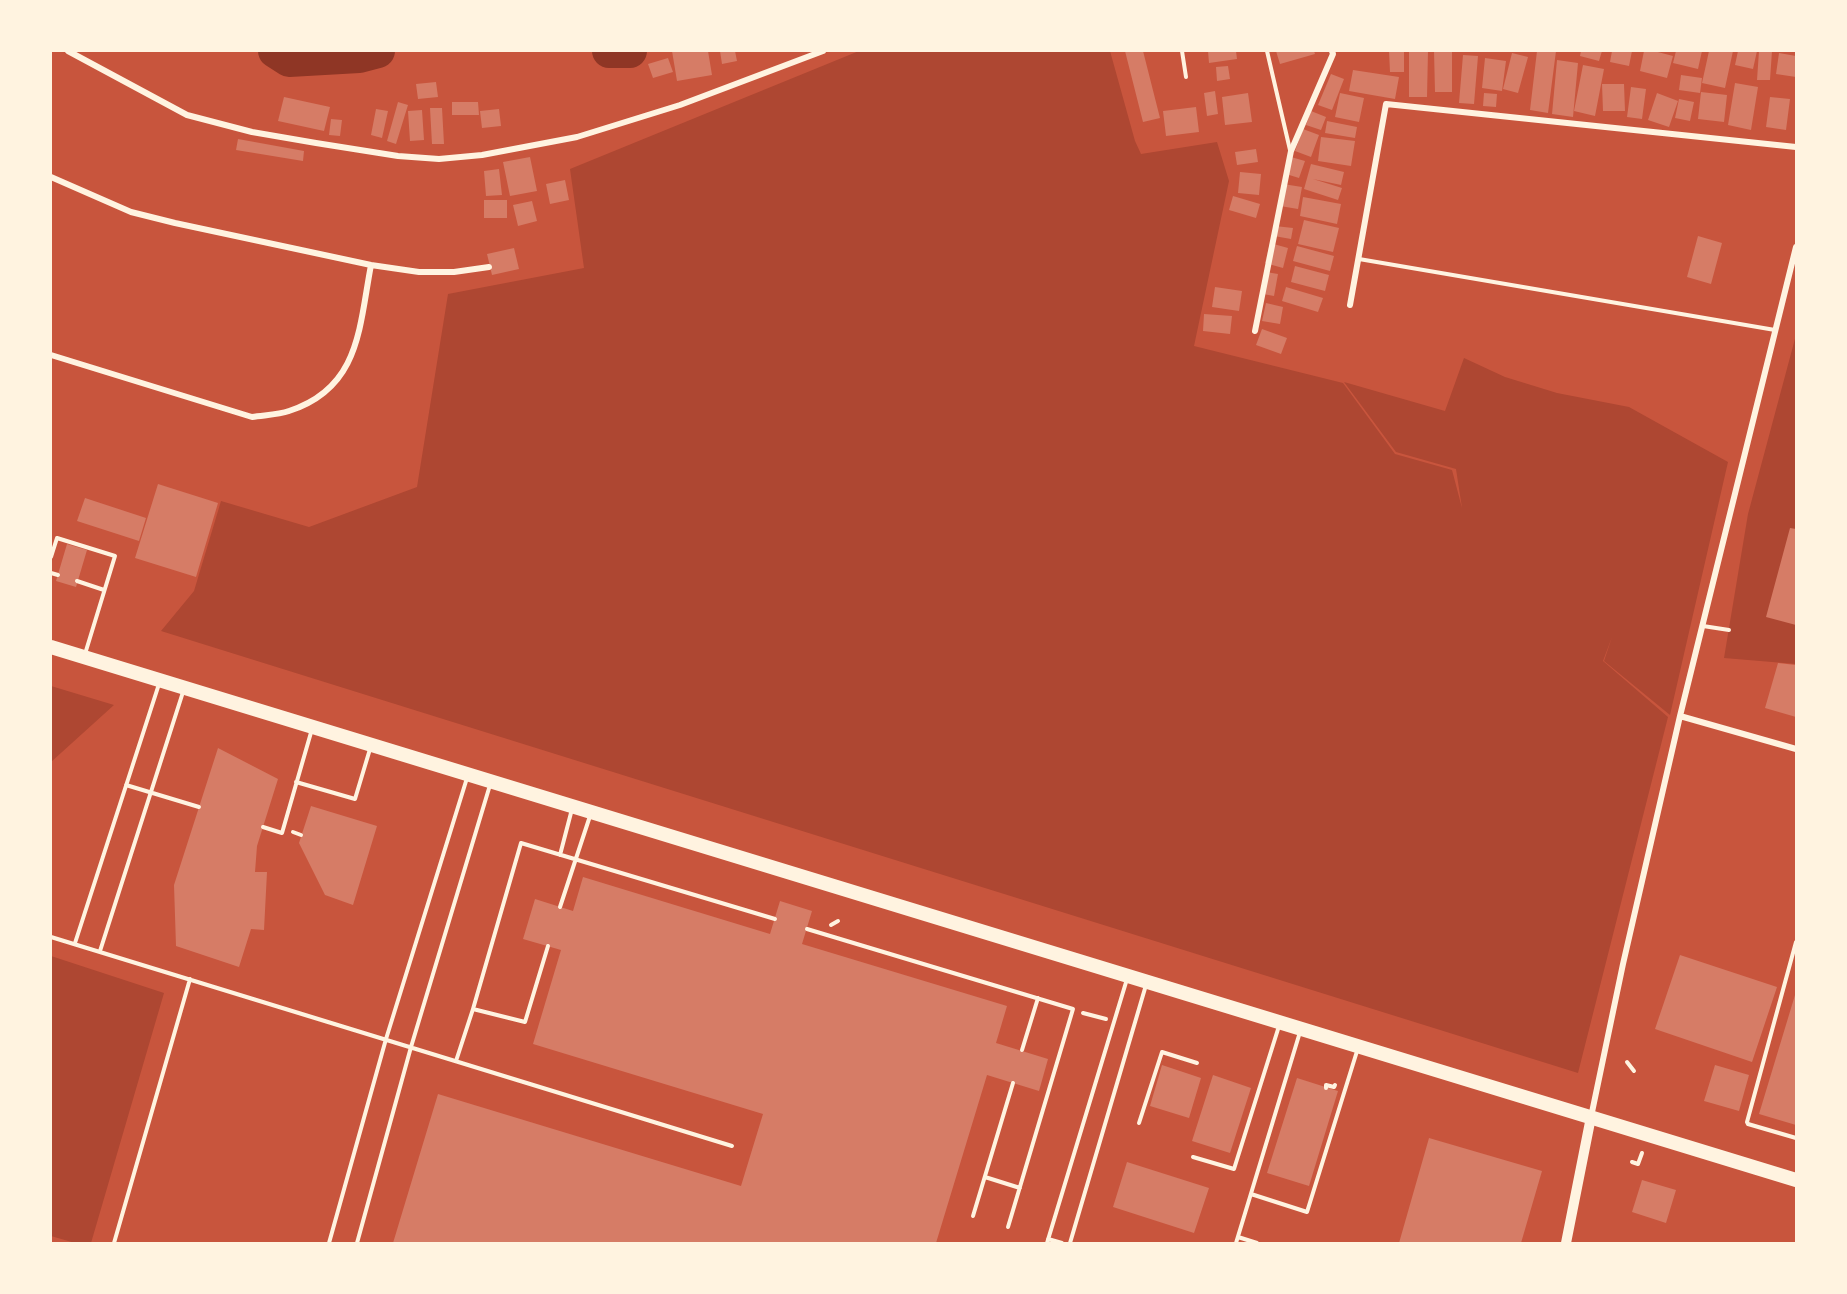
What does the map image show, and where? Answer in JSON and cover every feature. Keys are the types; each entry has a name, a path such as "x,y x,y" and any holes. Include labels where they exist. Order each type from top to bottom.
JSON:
{"highway":[{"path":"51,647 1796,1180"}],"street":[{"path":"68,51 187,115 234,128 306,142 398,156 439,159 482,155 577,137 680,105 823,51"},
{"path":"1256,331 1291,151 1333,54 1332,51"},
{"path":"1350,305 1386,104 1796,147"},
{"path":"51,177 131,212 371,265 419,272 454,272 489,267"},
{"path":"1566,1243 1623,964 1680,716 1775,330 1793,272 1796,248"},
{"path":"51,355 252,417 287,412 314,401 331,388 346,369 355,344 371,265"},
{"path":"1680,716 1796,749"}],"lane":[{"path":"1182,51 1186,77"},
{"path":"1268,51 1291,151"},
{"path":"1359,259 1775,330"},
{"path":"51,557 57,538 115,556 84,657"},
{"path":"51,573 57,575"},
{"path":"77,581 104,590"},
{"path":"1703,626 1729,630"},
{"path":"75,943 160,680"},
{"path":"100,951 184,688"},
{"path":"263,827 282,833 312,727"},
{"path":"296,782 355,799 371,745"},
{"path":"329,1243 386,1039 469,775"},
{"path":"357,1243 411,1047 491,782"},
{"path":"126,785 199,807"},
{"path":"560,855 573,807"},
{"path":"560,907 591,813"},
{"path":"456,1061 521,843 775,919"},
{"path":"807,929 1073,1009 1008,1227"},
{"path":"51,937 732,1146"},
{"path":"1796,942 1747,1122 1796,1138"},
{"path":"473,1010 525,1022 548,946"},
{"path":"1062,1243 1047,1241 1128,976"},
{"path":"114,1243 190,979"},
{"path":"1070,1243 1147,982"},
{"path":"1022,1050 1038,998"},
{"path":"1193,1156 1234,1169 1280,1022"},
{"path":"1236,1243 1301,1029"},
{"path":"1251,1194 1307,1212 1358,1046"},
{"path":"1138,1123 1162,1052 1197,1063"},
{"path":"973,1216 1013,1083"},
{"path":"985,1176 1020,1188"},
{"path":"1238,1237 1257,1243"}],"path":[{"path":"1083,1013 1106,1019"},
{"path":"1627,1062 1634,1071"},
{"path":"1326,1088 1326,1085 1334,1088"},
{"path":"1632,1162 1638,1164 1642,1153"}],"shaded area":[{"path":"859,51 1110,51 1135,141 1141,154 1217,142 1229,181 1194,346 1343,383 1395,454 1452,470 1462,508 1456,469 1396,452 1344,382 1445,411 1464,358 1505,377 1557,393 1629,407 1728,462 1670,715 1604,661 1612,637 1603,661 1668,717 1578,1073 161,631 194,591 221,501 309,527 417,487 448,294 584,268 570,169"},
{"path":"1796,335 1796,664 1724,658 1748,514"},
{"path":"51,686 114,705 51,762"},
{"path":"51,956 164,993 91,1243 75,1243 51,1236"}],"building":[{"path":"672,51 708,51 712,75 677,81"},
{"path":"720,51 735,51 737,61 722,64"},
{"path":"1125,51 1143,51 1160,118 1143,122"},
{"path":"1208,51 1236,51 1237,59 1209,63"},
{"path":"1276,51 1314,51 1315,54 1280,64"},
{"path":"1389,51 1404,51 1404,72 1390,72"},
{"path":"1409,51 1428,51 1427,97 1409,97"},
{"path":"1434,51 1452,51 1452,92 1435,92"},
{"path":"1537,51 1556,51 1548,113 1530,110"},
{"path":"1581,51 1602,51 1599,61 1580,56"},
{"path":"1612,51 1632,51 1629,66 1610,62"},
{"path":"1644,51 1673,56 1667,78 1640,71"},
{"path":"1676,51 1702,51 1698,69 1673,63"},
{"path":"1709,51 1733,51 1725,88 1702,83"},
{"path":"1738,51 1757,51 1753,69 1735,65"},
{"path":"1759,51 1772,51 1770,80 1757,80"},
{"path":"1512,53 1528,57 1518,93 1503,89"},
{"path":"1779,53 1796,56 1796,77 1776,74"},
{"path":"1463,55 1478,56 1474,104 1459,103"},
{"path":"668,58 673,72 653,78 648,64"},
{"path":"1485,58 1506,61 1502,91 1482,88"},
{"path":"1557,60 1578,63 1573,117 1552,114"},
{"path":"1583,65 1604,69 1595,116 1574,111"},
{"path":"1228,66 1230,79 1217,81 1216,67"},
{"path":"1353,70 1399,77 1395,99 1349,91"},
{"path":"1331,74 1344,79 1332,110 1318,105"},
{"path":"1681,75 1702,78 1700,93 1679,90"},
{"path":"436,82 438,97 418,99 416,84"},
{"path":"1735,83 1758,87 1751,130 1728,125"},
{"path":"1602,84 1624,84 1625,111 1603,111"},
{"path":"1631,87 1646,89 1642,119 1627,117"},
{"path":"1215,91 1218,114 1207,116 1204,93"},
{"path":"1701,92 1727,95 1724,122 1698,119"},
{"path":"1248,93 1252,122 1225,125 1222,97"},
{"path":"1340,93 1364,98 1359,122 1335,117"},
{"path":"1484,93 1497,94 1496,107 1483,106"},
{"path":"1657,93 1678,101 1669,127 1648,120"},
{"path":"284,97 330,107 324,131 278,121"},
{"path":"1770,97 1790,99 1786,130 1766,127"},
{"path":"1679,99 1694,102 1690,121 1675,118"},
{"path":"398,102 408,105 396,144 387,141"},
{"path":"452,102 478,102 479,115 452,115"},
{"path":"1196,107 1199,132 1166,136 1163,111"},
{"path":"430,108 442,108 444,144 432,144"},
{"path":"376,109 388,111 382,138 371,135"},
{"path":"499,109 501,126 482,128 480,111"},
{"path":"422,110 424,140 410,141 408,111"},
{"path":"1311,111 1326,117 1321,130 1306,125"},
{"path":"331,119 342,120 340,136 329,135"},
{"path":"1327,121 1357,127 1355,138 1325,133"},
{"path":"1303,129 1319,135 1311,157 1295,151"},
{"path":"1321,137 1355,141 1351,166 1318,161"},
{"path":"238,139 304,151 303,161 236,150"},
{"path":"1256,149 1258,162 1237,165 1235,152"},
{"path":"530,157 537,191 510,196 503,162"},
{"path":"1291,157 1305,161 1299,178 1286,174"},
{"path":"1311,164 1344,172 1341,185 1313,179 1342,188 1338,200 1304,189"},
{"path":"499,169 502,195 486,196 484,171"},
{"path":"1240,172 1261,174 1259,195 1238,193"},
{"path":"565,180 569,200 550,204 546,184"},
{"path":"1283,184 1302,187 1298,209 1280,206"},
{"path":"1233,196 1260,204 1256,218 1229,210"},
{"path":"1303,197 1341,204 1337,224 1300,216"},
{"path":"484,200 507,200 507,218 484,218"},
{"path":"532,201 537,221 518,226 513,205"},
{"path":"1304,220 1339,228 1333,252 1298,244"},
{"path":"1275,226 1293,228 1291,239 1274,236"},
{"path":"1698,236 1722,243 1711,284 1687,277"},
{"path":"1270,243 1288,248 1283,268 1265,263"},
{"path":"1297,246 1334,256 1330,271 1293,261"},
{"path":"514,248 519,269 492,275 487,254"},
{"path":"1295,266 1329,275 1325,291 1291,282"},
{"path":"1266,272 1278,274 1274,296 1263,294"},
{"path":"1215,287 1242,291 1239,311 1212,307"},
{"path":"1286,287 1323,298 1318,312 1282,301"},
{"path":"1266,303 1283,307 1280,324 1262,321"},
{"path":"1204,314 1232,316 1230,334 1203,331"},
{"path":"1262,329 1287,338 1281,354 1256,345"},
{"path":"158,484 218,503 196,577 135,558"},
{"path":"85,498 146,518 139,541 77,521"},
{"path":"1790,528 1796,529 1796,625 1766,617"},
{"path":"67,544 87,550 76,587 56,581"},
{"path":"1778,663 1796,665 1796,717 1765,708"},
{"path":"218,748 278,779 257,846 255,872 267,872 264,930 251,929 239,967 176,946 174,885"},
{"path":"311,806 377,826 353,905 325,895 299,843"},
{"path":"583,877 770,934 780,901 812,911 802,944 1007,1006 996,1043 1048,1059 1039,1091 987,1075 936,1243 393,1243 438,1094 741,1186 763,1114 533,1044 561,950 523,939 535,899 573,911"},
{"path":"1680,955 1777,987 1752,1062 1655,1029"},
{"path":"1796,996 1796,1125 1759,1114"},
{"path":"1162,1065 1201,1078 1189,1118 1150,1106"},
{"path":"1715,1065 1749,1075 1739,1111 1704,1101"},
{"path":"1213,1075 1251,1088 1230,1153 1192,1141"},
{"path":"1297,1078 1338,1091 1309,1186 1267,1173"},
{"path":"1429,1138 1542,1171 1521,1243 1399,1243"},
{"path":"1127,1162 1209,1188 1194,1233 1113,1207"},
{"path":"1642,1180 1676,1190 1666,1223 1632,1212"}],"waterway":[{"path":"275,51 289,60 359,56 378,51"},
{"path":"609,51 630,51"}]}
